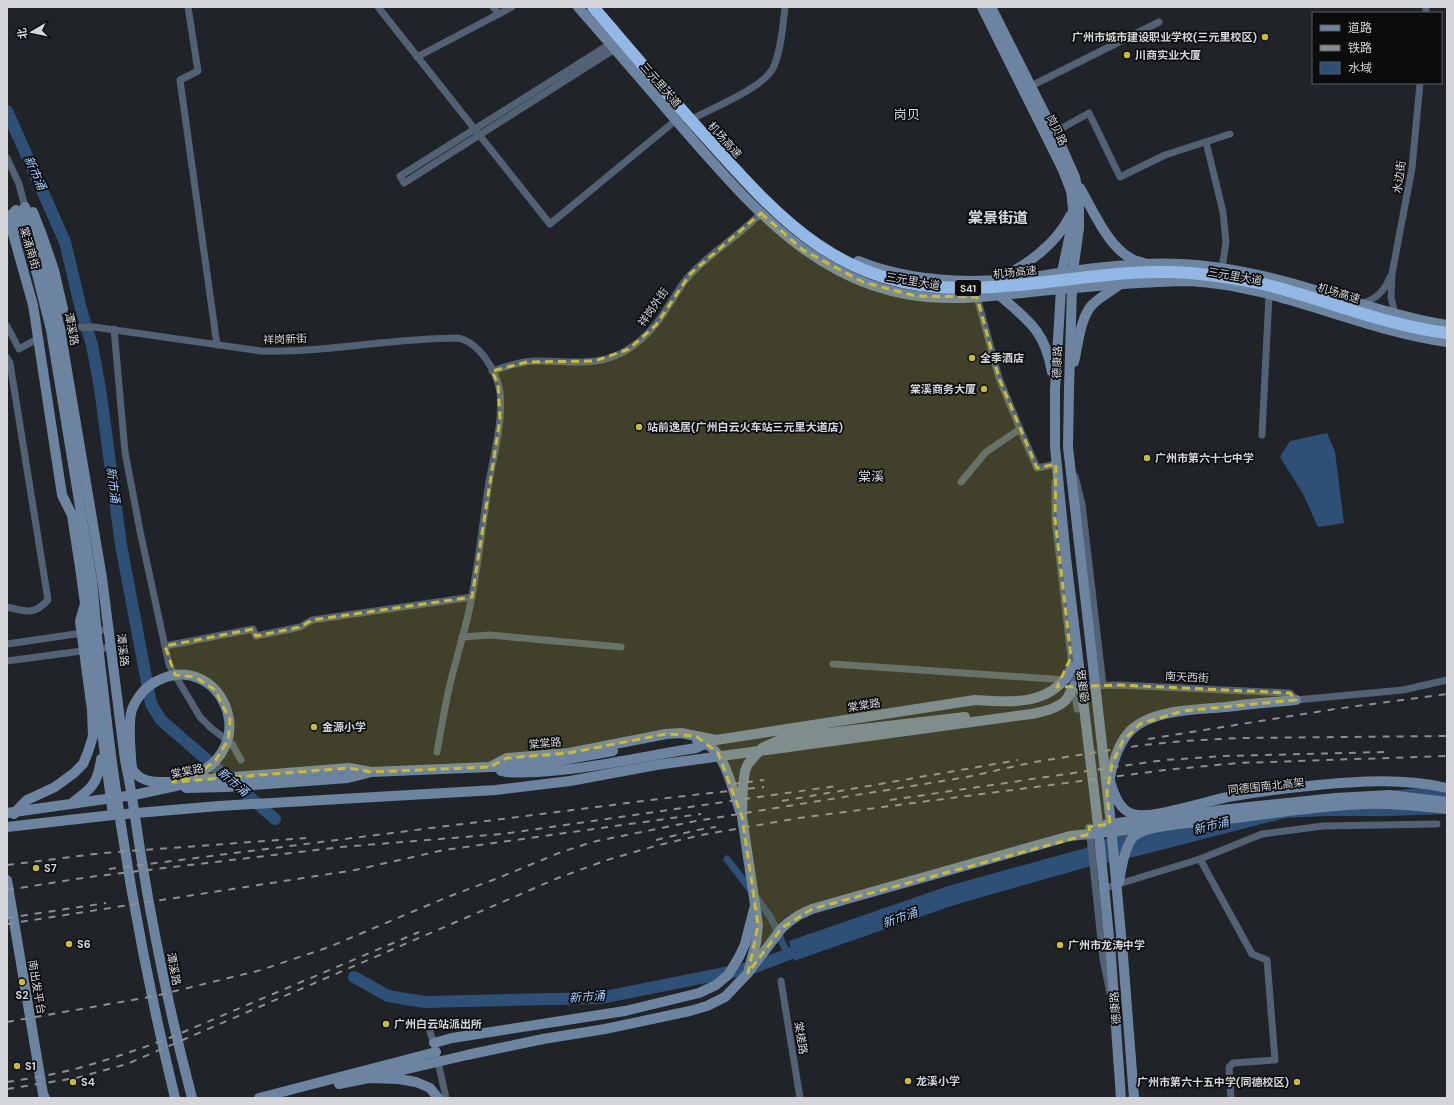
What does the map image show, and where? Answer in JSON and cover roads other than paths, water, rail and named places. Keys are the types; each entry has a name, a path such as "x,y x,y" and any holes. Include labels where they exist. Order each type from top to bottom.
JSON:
{"highway":[{"name":"机场高速","path":"593,7 743,179 777,213 797,231 819,247 861,269 896,280 923,285 965,288 989,288 1134,273 1165,272 1210,275 1263,284 1398,324 1447,333"}],"main road":[{"name":"三元里大道","path":"578,7 725,176 761,213 803,250 863,282 888,290 916,296 944,298 999,296 1121,284 1190,281 1234,287 1269,295 1387,329 1447,342"},
{"name":"三元里大道","path":"600,7 746,174 780,207 809,232 836,250 870,265 902,274 946,280 987,281 1148,264 1186,264 1222,268 1278,280 1395,314 1447,325"},
{"name":"岗贝路","path":"982,7 1063,170 1071,191 1073,208 1071,229 1062,272"},
{"name":"岗贝路","path":"991,7 1055,132 1075,177 1080,211 1073,271"},
{"path":"615,50 634,47"},
{"path":"1075,177 1111,241 1132,259 1148,264"},
{"name":"潭溪路","path":"20,208 27,230 51,330 92,580 94,613 111,761 120,818 136,914 152,996 175,1098"},
{"name":"棠涌南街","path":"103,745 90,632 72,515 62,495 33,305 10,223 11,215 20,208 34,213 54,270 67,328 111,600 110,629 127,753"},
{"path":"980,297 988,291 987,281 1007,275 1026,263 1046,247 1066,225 1073,208"},
{"name":"潭溪路","path":"27,230 49,282 60,329 102,578 125,760 131,785 141,856 168,1000 192,1098"},
{"name":"德康路","path":"1073,271 1068,427 1070,462 1117,896 1134,1098"},
{"name":"德康路","path":"1062,272 1055,390 1054,428 1056,464 1097,816 1111,958 1121,1098"},
{"path":"1069,389 1084,318 1090,307 1100,298 1121,284"},
{"path":"999,296 1030,321 1038,332 1050,361 1055,390"},
{"path":"81,574 86,577 94,577 103,572 106,566"},
{"path":"7,832 11,819 27,800 55,787 74,773 83,764 88,752 93,736 92,710 80,621 92,580"},
{"path":"793,728 840,725 1020,697 1039,692 1052,685 1063,674 1073,649 1075,626"},
{"name":"棠棠路","path":"7,827 113,815 219,806 496,790 534,786 656,765 1031,714 1049,710 1066,700 1071,682 1072,667"},
{"path":"7,832 15,822 27,812 34,807 48,802 150,788 193,777 209,767 221,754 225,747 228,740 230,724 228,712 222,699 209,684 195,677 178,675 168,676 146,688 132,712 130,742 133,774 131,785"},
{"name":"棠棠路","path":"7,813 134,795 208,779 349,768 372,772 490,767 507,758 569,753 666,734 681,733 716,740 975,700 1010,702 1026,700 1042,695 1056,687 1071,682"},
{"path":"1110,778 1115,755 1123,741 1131,731 1153,717 1182,711 1296,700"},
{"path":"742,817 743,785 748,764 755,754 768,745 784,738 976,716 1031,714"},
{"path":"760,733 767,736 770,741 769,746 762,751"},
{"path":"490,767 541,764 594,756 656,740 682,737 703,742 718,753 726,767 742,817 752,877 758,925 756,943 748,973"},
{"path":"490,767 507,772 572,769 696,748 716,740"},
{"path":"103,745 113,815"},
{"path":"71,804 86,793 94,784 99,774 103,745"},
{"path":"1102,749 1113,791 1118,802 1125,810 1133,815 1142,816 1167,812 1228,797 1291,788 1343,783 1401,782 1447,788"},
{"path":"127,753 133,770 137,776 144,780 151,782 189,783"},
{"path":"127,753 137,813"},
{"path":"150,788 226,787 342,778 372,772"},
{"name":"同德围南北高架","path":"369,1078 543,1039 605,1029 707,1006 725,997 748,973 782,928 799,915 812,909 1070,836 1090,834 1127,822 1286,796 1354,790 1414,791 1447,795"},
{"name":"同德围南北高架","path":"1220,807 1366,796 1409,797 1447,802"},
{"path":"1117,896 1128,846 1134,836 1154,829 1276,813 1364,804 1408,805 1447,809"},
{"name":"南出发平台","path":"7,880 43,1094 45,1098"},
{"path":"259,1098 435,1048 452,1038 625,1011 699,993 716,985 728,975 736,963 745,944 755,905"},
{"path":"280,1098 369,1078 398,1079 416,1082 430,1088 438,1098"}],"street":[{"path":"188,7 198,71 180,80 217,345"},
{"path":"378,7 550,224 676,120"},
{"path":"493,7 499,14"},
{"path":"417,56 512,7"},
{"path":"696,118 751,88 770,74 774,67 782,33 785,7"},
{"path":"1031,86 1159,22"},
{"path":"477,132 404,183 400,176 615,50"},
{"name":"水边街","path":"1392,274 1412,168 1420,84"},
{"path":"1055,132 1089,113 1120,177 1165,155 1230,134"},
{"path":"1206,142 1223,212 1226,242 1222,268"},
{"path":"7,158 19,184 20,208"},
{"name":"祥岗外街","path":"492,370 527,362 583,363 618,355 629,349 656,326 681,285 690,274 750,225 761,213"},
{"path":"1361,304 1382,293 1392,274"},
{"path":"1392,274 1392,297 1395,314"},
{"path":"1262,435 1269,295"},
{"path":"980,297 999,378 1037,468 1056,464 1054,519 1072,667"},
{"path":"7,326 19,349 39,338"},
{"name":"祥岗新街","path":"67,328 94,327 114,329 217,345 277,352 375,343 457,338 467,341 481,353 492,370 498,384 501,407 500,419 489,481 472,597 450,686 437,752"},
{"path":"114,329 125,452 140,531 169,665 200,717 211,728 232,744 241,760"},
{"path":"7,607 32,612 41,608 48,600 8,361"},
{"path":"961,482 986,452 1020,429"},
{"path":"1070,462 1082,504 1103,685"},
{"path":"165,646 253,629 256,636 300,628 312,620 472,597"},
{"path":"1066,618 1095,614"},
{"path":"7,644 110,629"},
{"path":"462,637 490,635 621,647"},
{"path":"7,661 112,646"},
{"name":"南天西街","path":"833,664 1103,685 1290,693 1296,700"},
{"path":"1296,700 1403,690 1447,680"},
{"path":"1071,682 1077,708"},
{"path":"1096,891 1200,859 1262,834 1323,826 1437,824"},
{"path":"1090,834 1103,959 1115,1016"},
{"path":"1200,859 1252,954 1267,960 1275,1060 1233,1063 1229,1067 1231,1098"},
{"name":"棠槎路","path":"781,981 800,1098"},
{"path":"430,1029 446,1098"}],"water":[{"path":"1327,433 1335,452 1344,523 1318,527 1303,494 1280,457 1290,441"},
{"path":"1428,787 1447,787 1447,814 1285,818 1138,856 1088,867 951,906 794,961 789,941 948,886 1085,848 1123,832 1251,805"}],"waterway":[{"name":"新市涌","path":"7,111 65,242 81,309 92,345 100,388 121,545 151,704 161,720 275,819"},
{"path":"727,859 771,918 788,955"},
{"name":"新市涌","path":"354,977 388,996 424,1002 600,998 755,967 807,947"}],"railway":[{"path":"1148,739 1335,709 1447,694"},
{"path":"7,1022 155,996 261,970 329,947 445,898 559,853 592,842 696,821 967,777 1034,762 1143,745 1239,738 1447,736"},
{"path":"890,800 1165,760 1224,756 1385,752"},
{"path":"7,1089 76,1078 127,1064 558,878 607,860 701,835 799,818 1165,770 1238,763 1447,756"},
{"path":"782,801 1018,760"},
{"path":"732,784 764,780"},
{"path":"7,890 89,877 341,847 502,834 836,786"},
{"path":"109,869 764,787"},
{"path":"7,924 355,870 444,850 701,814"},
{"path":"656,840 716,827"},
{"path":"7,865 103,853 306,838"},
{"path":"7,918 106,903"},
{"path":"7,1082 45,1076 73,1069 167,1039 419,932"}],"place":[{"name":"广州市城市建设职业学校(三元里校区)","path":"1265,37"},
{"name":"川商实业大厦","path":"1127,55"},
{"name":"全季酒店","path":"972,358"},
{"name":"棠溪商务大厦","path":"984,389"},
{"name":"站前逸居(广州白云火车站三元里大道店)","path":"639,427"},
{"name":"广州市第六十七中学","path":"1147,458"},
{"name":"金源小学","path":"314,727"},
{"name":"S7","path":"36,868"},
{"name":"S6","path":"69,944"},
{"name":"广州市龙涛中学","path":"1060,945"},
{"name":"S2","path":"22,982"},
{"name":"广州白云站派出所","path":"386,1024"},
{"name":"S1","path":"17,1066"},
{"name":"龙溪小学","path":"908,1081"},
{"name":"S4","path":"73,1082"},
{"name":"广州市第六十五中学(同德校区)","path":"1297,1082"}],"district":[{"name":"岗贝","path":"907,114"},
{"name":"棠景街道","path":"998,218"},
{"name":"棠溪","path":"871,476"}]}
